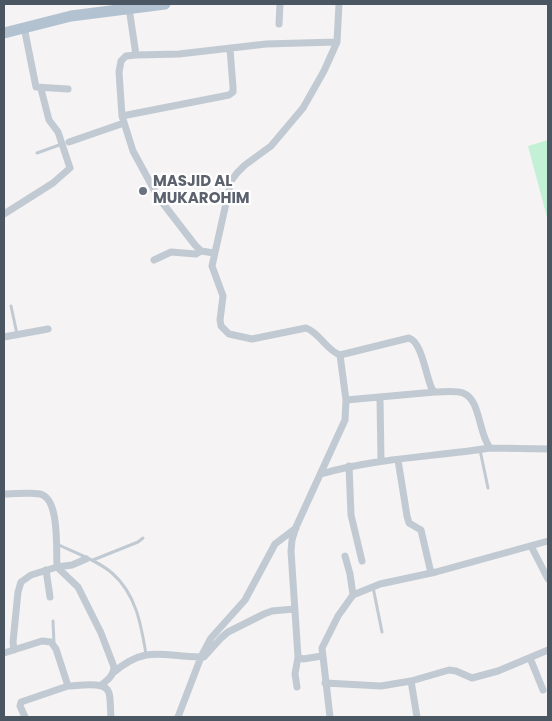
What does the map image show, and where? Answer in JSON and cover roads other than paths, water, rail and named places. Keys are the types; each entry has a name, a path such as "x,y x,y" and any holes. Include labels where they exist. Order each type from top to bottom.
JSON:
{"main road":[{"path":"4,33 70,16 87,9 129,8 165,4"}],"street":[{"path":"279,24 280,4"},
{"path":"339,4 337,42 324,71 302,108 271,146 237,172 231,182 212,266 224,302 220,320 221,326 229,334 252,339 306,328 312,330 332,351 340,355 409,338 418,346 430,386 435,392"},
{"path":"129,8 136,54"},
{"path":"24,27 36,88 68,89"},
{"path":"201,251 158,197 137,160 123,119 119,72 121,61 126,56 136,54 179,54 230,50 266,44 337,42"},
{"path":"66,143 123,119 230,96 233,92 233,87 230,50"},
{"path":"4,214 53,183 70,168 66,143 48,120 41,89"},
{"path":"154,260 171,252 196,254 201,251 214,253"},
{"path":"4,337 48,329"},
{"path":"297,687 295,671 298,657 291,551 296,527 345,420 346,400 340,355"},
{"path":"346,400 435,392 462,393 472,400 483,438 490,448"},
{"path":"380,398 382,461"},
{"path":"321,474 349,466 490,448 548,449"},
{"path":"398,460 407,516 409,522 421,530 431,573"},
{"path":"349,466 351,515 362,561"},
{"path":"4,494 39,494 47,497 54,510 58,567 78,586 101,633 114,667 114,672"},
{"path":"178,717 201,657 211,638 245,600 275,544 296,527"},
{"path":"330,717 322,648 344,606 353,595 373,586 431,573 548,541"},
{"path":"531,546 548,579"},
{"path":"345,556 353,595"},
{"path":"14,650 13,642 19,587 25,578 46,570 89,560"},
{"path":"46,570 50,597"},
{"path":"101,685 126,662 146,654 162,653 206,656 228,632 272,611 294,609"},
{"path":"4,653 42,641 51,642 54,644 68,686"},
{"path":"325,683 380,686 411,681 449,670 472,678 480,677 548,650"},
{"path":"298,657 303,659 322,656"},
{"path":"530,658 543,690"},
{"path":"411,681 417,717"},
{"path":"25,717 20,707 21,702 68,686 101,685 107,688 109,692 111,717"}],"lane":[{"path":"37,153 66,143"},
{"path":"11,306 17,335"},
{"path":"480,450 488,488"},
{"path":"89,560 138,542 143,538"},
{"path":"56,544 111,572 130,596 140,624 146,654"},
{"path":"373,586 382,632"},
{"path":"53,621 54,644"}],"place":[{"name":"MASJID AL MUKAROHIM","path":"143,191"}]}
